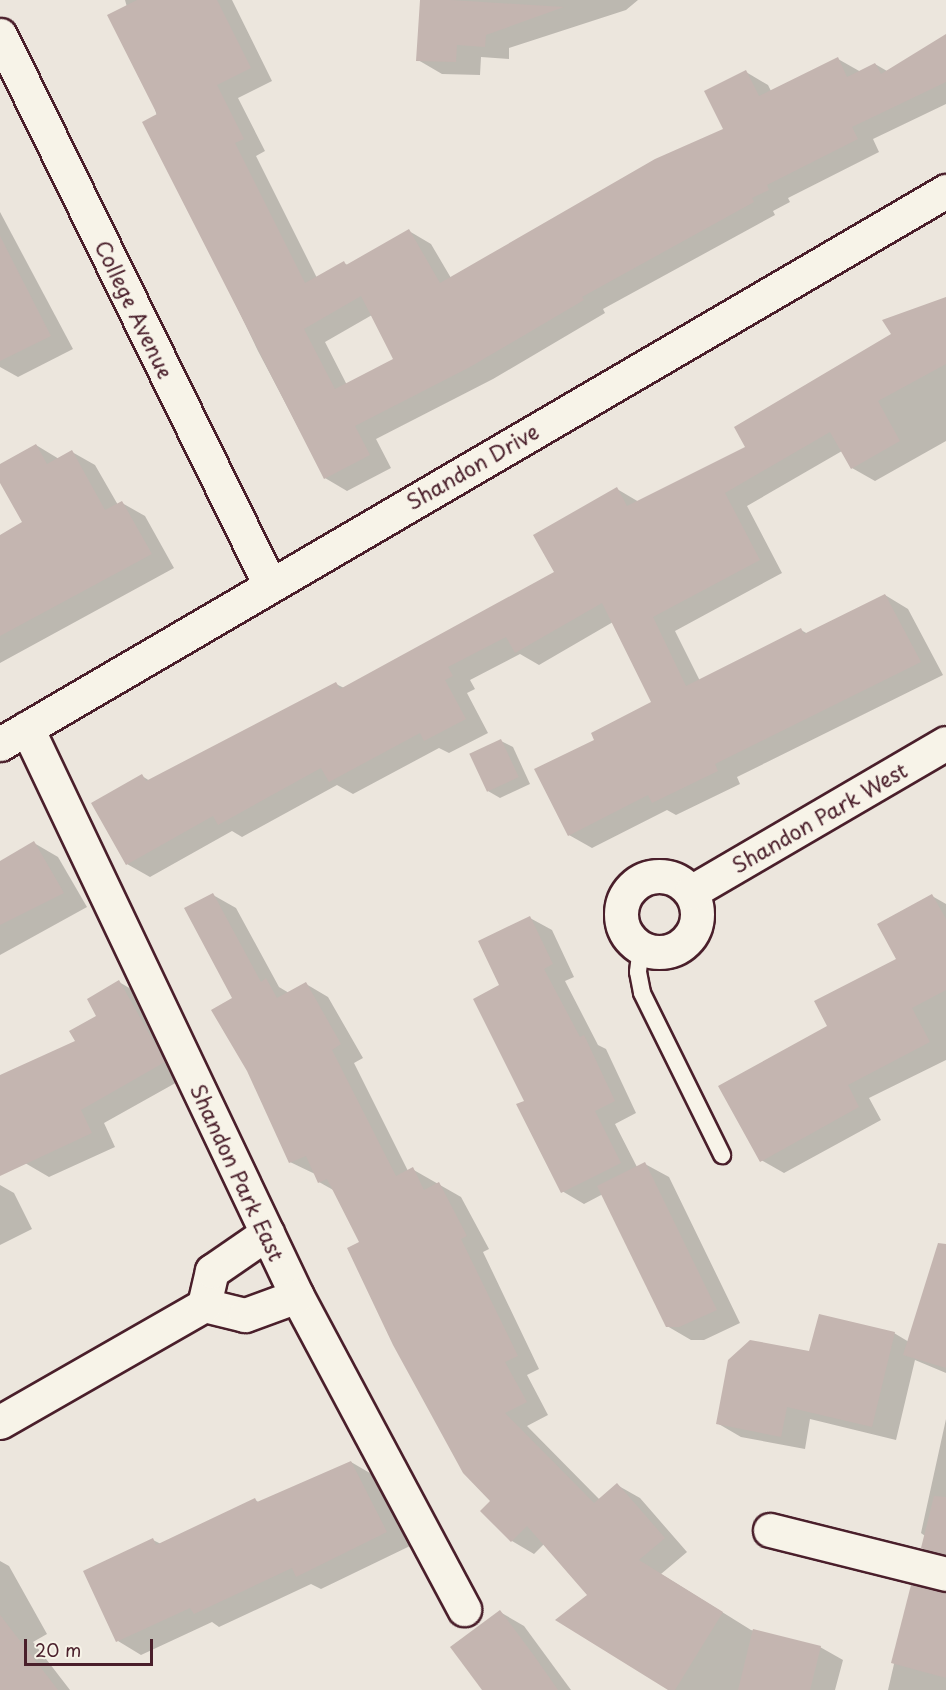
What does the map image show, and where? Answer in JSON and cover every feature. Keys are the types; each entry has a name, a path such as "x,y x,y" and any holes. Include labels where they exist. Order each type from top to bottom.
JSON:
{"street":[{"name":"College Avenue","path":"0,35 269,583"},
{"name":"Shandon Drive","path":"14,736 269,583 946,191"},
{"name":"Shandon Park East","path":"14,736 297,1296 464,1609"},
{"name":"Shandon Park West","path":"691,892 946,743"},
{"path":"656,876 676,880 691,892 698,916 689,938 669,951 657,952 641,947 627,934 622,923 625,897 633,886 656,876"},
{"path":"204,1305 212,1271 267,1233"},
{"path":"0,1422 204,1305 245,1315 297,1296"},
{"path":"770,1530 946,1574"}],"lane":[{"path":"641,947 638,972 642,993 722,1155"}],"building":[{"path":"137,0 217,0 251,68 217,85 244,139 235,143 305,283 344,261 346,265 409,229 440,283 655,159 723,129 704,91 746,70 759,96 838,57 847,77 875,63 881,74 946,34 946,82 852,127 858,139 767,185 769,190 752,198 754,202 582,297 584,300 470,367 355,426 370,455 324,479 142,122 157,114 107,15","holes":["361,296 393,359 335,389 304,329"]},
{"path":"420,0 564,7 486,35 485,47 457,45 456,62 416,61"},
{"path":"0,236 51,336 0,361"},
{"path":"946,297 946,364 878,401 900,441 851,469 830,432 725,493 760,560 653,617 686,686 801,628 804,634 885,594 921,662 715,764 718,771 652,803 648,795 568,836 534,769 594,740 591,733 651,702 602,603 515,653 506,637 448,667 453,676 445,680 466,719 424,741 420,733 329,782 321,768 218,825 213,816 126,865 91,803 142,774 146,781 336,682 340,689 554,572 533,535 617,487 627,506 745,447 734,427 891,334 882,320"},
{"path":"36,444 47,464 72,450 105,510 122,501 152,554 0,636 0,535 22,522 0,483 0,464"},
{"path":"501,739 519,777 487,792 469,754"},
{"path":"34,841 64,893 0,925 0,861"},
{"path":"213,893 261,982 266,978 277,998 306,982 341,1044 332,1050 396,1176 413,1167 424,1190 439,1182 467,1236 461,1239 518,1356 505,1362 527,1402 505,1413 594,1503 617,1483 665,1538 639,1560 723,1612 675,1690 668,1690 555,1620 587,1595 527,1526 511,1542 480,1511 490,1501 463,1473 393,1345 347,1248 359,1242 327,1179 318,1183 306,1156 289,1163 247,1071 211,1010 232,998 184,908"},
{"path":"932,894 946,919 946,990 912,1008 930,1042 848,1085 859,1107 760,1162 718,1086 827,1026 814,1001 896,959 877,924"},
{"path":"530,916 553,964 544,969 580,1037 584,1035 615,1101 595,1111 621,1163 561,1193 516,1104 524,1101 473,999 499,985 478,941"},
{"path":"119,980 165,1062 81,1110 92,1133 0,1176 0,1075 75,1041 69,1031 96,1016 87,999"},
{"path":"645,1162 717,1310 679,1327 666,1327 597,1186"},
{"path":"938,1243 946,1244 946,1368 903,1355"},
{"path":"819,1314 895,1332 872,1427 787,1407 781,1437 716,1424 728,1360 750,1340 809,1351"},
{"path":"351,1461 387,1532 296,1577 292,1568 194,1614 190,1608 116,1642 83,1571 153,1538 156,1545 255,1498 257,1502"},
{"path":"934,1496 946,1497 946,1555 921,1548"},
{"path":"911,1585 946,1592 946,1678 891,1663"},
{"path":"500,1610 558,1690 482,1690 450,1647"},
{"path":"0,1615 58,1690 0,1690"},
{"path":"753,1629 821,1646 810,1690 738,1690"}]}
